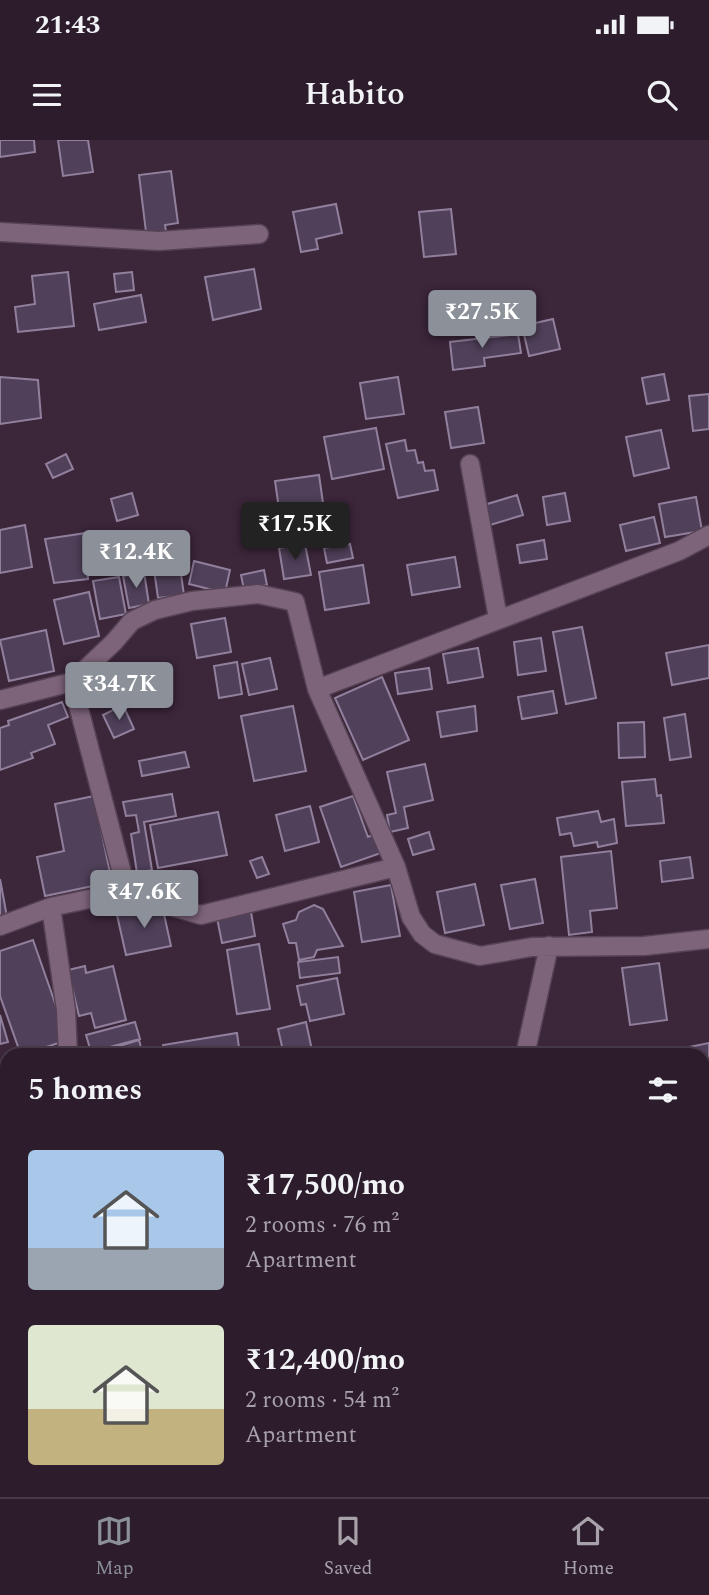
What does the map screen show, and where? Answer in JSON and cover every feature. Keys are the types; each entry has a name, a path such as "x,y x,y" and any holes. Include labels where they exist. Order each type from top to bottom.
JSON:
{"street":[{"path":"0,232 159,241 259,234"},
{"path":"470,464 498,618"},
{"path":"317,689 679,551 709,535"},
{"path":"0,700 72,682 132,621 155,610 192,601 258,594 295,601 317,689 396,867 411,917 422,934 435,944 480,956 549,946 644,946 709,940"},
{"path":"72,682 127,892"},
{"path":"0,926 51,907 155,885 170,906 201,915 396,867"},
{"path":"51,907 66,1010 68,1048"},
{"path":"527,1048 549,946"}],"building":[{"path":"0,140 34,140 35,152 0,157"},
{"path":"58,140 88,140 93,172 63,176"},
{"path":"171,171 178,223 165,225 167,238 147,240 139,175"},
{"path":"336,204 342,233 316,239 318,249 301,252 293,212"},
{"path":"451,209 456,254 424,257 419,212"},
{"path":"254,269 261,309 213,320 205,277"},
{"path":"68,272 74,326 18,332 15,307 35,304 32,276"},
{"path":"132,272 134,290 116,292 114,274"},
{"path":"141,295 146,322 99,330 94,304"},
{"path":"553,319 560,349 529,356 522,326"},
{"path":"518,334 521,353 484,358 485,366 453,370 450,342"},
{"path":"664,374 669,400 647,404 642,378"},
{"path":"0,377 38,380 41,418 0,424"},
{"path":"398,377 404,414 366,419 360,383"},
{"path":"709,394 709,429 693,431 689,396"},
{"path":"478,407 484,443 451,448 445,412"},
{"path":"376,428 384,469 332,479 324,437"},
{"path":"661,430 669,468 634,476 626,437"},
{"path":"405,440 407,451 415,450 418,463 423,462 425,471 434,470 438,490 398,498 386,444"},
{"path":"66,454 73,469 53,478 46,464"},
{"path":"319,475 323,503 279,509 275,481"},
{"path":"132,493 138,515 117,521 111,499"},
{"path":"565,493 570,521 547,525 543,497"},
{"path":"517,495 523,515 490,525 484,505"},
{"path":"696,497 702,531 665,537 659,504"},
{"path":"341,508 347,541 317,546 311,513"},
{"path":"654,517 660,543 626,551 620,525"},
{"path":"25,525 32,567 0,573 0,530"},
{"path":"86,533 88,579 54,583 45,539"},
{"path":"544,540 547,559 520,563 517,545"},
{"path":"305,544 311,575 284,579 279,548"},
{"path":"350,544 353,558 327,563 324,548"},
{"path":"455,557 460,587 412,595 407,565"},
{"path":"194,561 230,570 225,593 189,584"},
{"path":"363,565 369,603 325,610 319,572"},
{"path":"180,567 184,595 158,598 154,570"},
{"path":"264,570 267,585 244,590 241,575"},
{"path":"144,572 149,604 129,608 123,576"},
{"path":"119,577 126,614 100,619 93,581"},
{"path":"89,592 99,636 64,644 54,600"},
{"path":"225,618 231,652 197,658 191,624"},
{"path":"582,627 596,698 566,704 553,632"},
{"path":"46,630 54,671 9,681 0,640"},
{"path":"541,638 546,671 518,675 514,642"},
{"path":"709,645 709,678 672,685 666,653"},
{"path":"478,648 483,677 448,683 443,654"},
{"path":"270,658 277,689 249,695 242,664"},
{"path":"237,662 242,694 219,698 214,666"},
{"path":"429,668 432,689 398,694 395,673"},
{"path":"382,677 409,740 363,760 335,698"},
{"path":"553,691 557,713 522,719 518,697"},
{"path":"62,702 68,717 48,725 55,744 31,753 33,758 0,770 0,728 9,725 8,721"},
{"path":"123,705 134,729 114,738 103,715"},
{"path":"293,706 306,771 254,781 241,716"},
{"path":"475,706 477,731 441,737 437,712"},
{"path":"685,714 691,757 670,760 664,718"},
{"path":"644,722 645,757 619,758 618,723"},
{"path":"185,752 189,767 142,776 139,761"},
{"path":"425,764 433,800 404,807 408,828 390,832 387,815 396,813 387,772"},
{"path":"655,779 657,796 661,795 664,823 626,826 622,782"},
{"path":"172,794 176,816 144,822 152,870 137,873 131,834 139,832 136,815 126,816 123,802"},
{"path":"94,796 112,882 45,896 37,857 64,851 55,804"},
{"path":"353,796 368,837 375,834 381,853 341,867 320,807"},
{"path":"310,806 319,842 285,851 276,815"},
{"path":"598,811 601,822 614,819 617,843 598,847 597,842 574,846 571,833 560,835 557,818"},
{"path":"218,812 227,855 158,868 150,825"},
{"path":"429,832 434,849 413,855 408,839"},
{"path":"611,851 617,908 590,911 592,932 569,935 561,857"},
{"path":"262,857 269,874 257,878 250,861"},
{"path":"690,857 693,878 662,882 660,861"},
{"path":"0,879 7,917 0,918"},
{"path":"535,879 543,923 510,929 501,885"},
{"path":"475,884 484,925 445,933 437,892"},
{"path":"391,885 400,936 362,942 354,892"},
{"path":"162,905 171,946 126,955 117,915"},
{"path":"314,905 323,909 343,946 317,950 314,957 299,960 296,943 289,943 283,924 296,920 299,912"},
{"path":"251,912 255,936 222,943 217,918"},
{"path":"33,940 68,1040 43,1048 19,1048 0,996 0,951"},
{"path":"259,944 270,1009 237,1014 227,950"},
{"path":"338,957 340,973 300,978 298,962"},
{"path":"659,963 667,1020 630,1025 622,968"},
{"path":"85,966 86,973 113,966 126,1020 95,1028 91,1013 79,1016 68,970"},
{"path":"337,978 344,1014 310,1021 306,1004 301,1005 297,986"},
{"path":"0,1015 8,1042 0,1044"},
{"path":"135,1022 140,1039 106,1048 90,1048 86,1035"},
{"path":"306,1022 312,1048 282,1048 278,1029"},
{"path":"237,1033 239,1048 163,1048 163,1045"},
{"path":"139,1040 141,1048 113,1048"},
{"path":"709,1043 709,1048 684,1048"}]}
